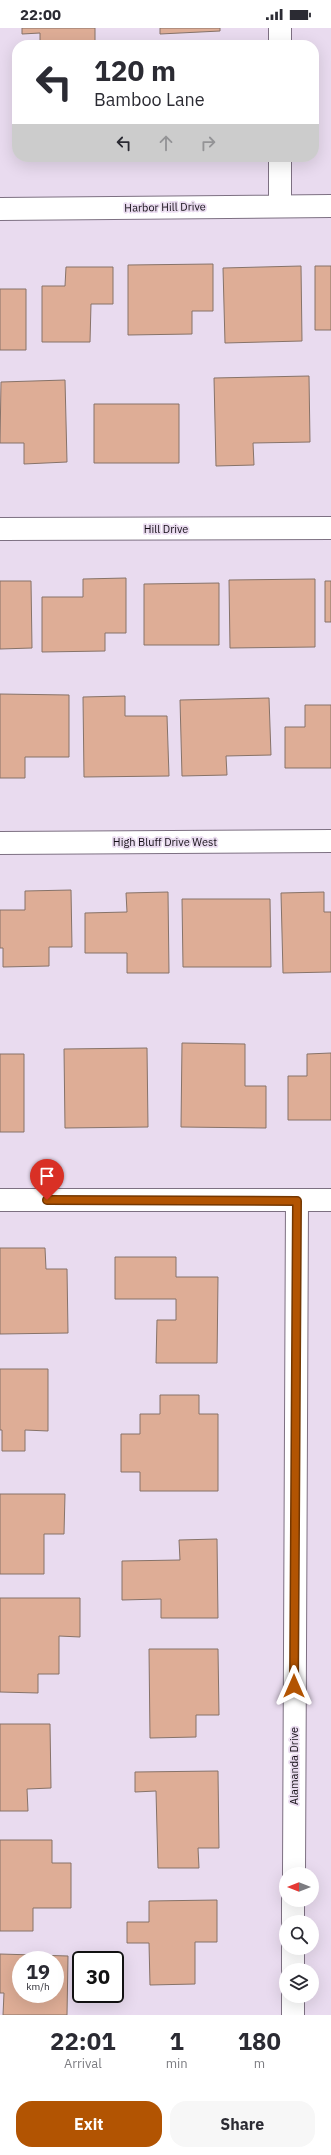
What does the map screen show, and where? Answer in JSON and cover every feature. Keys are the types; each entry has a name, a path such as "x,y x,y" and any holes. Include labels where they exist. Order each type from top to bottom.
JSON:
{"street":[{"path":"280,28 280,40"},
{"path":"280,162 280,206"},
{"name":"Harbor Hill Drive","path":"0,209 331,206"},
{"name":"Hill Drive","path":"0,529 331,528"},
{"name":"High Bluff Drive West","path":"0,843 331,842"},
{"path":"0,1200 331,1200"},
{"name":"Alamanda Drive","path":"294,1867 297,1201"},
{"path":"293,2003 293,2015"}],"building":[{"path":"22,28 95,28 95,40 40,40 40,33 22,34"},
{"path":"160,28 220,28 220,31 160,34"},
{"path":"213,264 213,311 192,311 192,334 128,335 128,265"},
{"path":"301,266 302,341 225,343 223,268"},
{"path":"315,266 331,266 331,330 315,330"},
{"path":"66,267 113,267 113,304 91,304 90,342 42,342 42,286 65,286"},
{"path":"0,289 26,289 26,350 0,350"},
{"path":"309,376 310,442 253,443 254,465 216,466 214,378"},
{"path":"65,380 67,462 24,464 24,443 0,443 1,382"},
{"path":"94,404 179,404 179,463 94,463"},
{"path":"126,578 126,633 105,633 105,651 42,652 42,597 83,597 83,579"},
{"path":"315,579 315,647 230,648 229,580"},
{"path":"0,581 31,581 32,648 0,649"},
{"path":"325,581 331,581 331,622 325,622"},
{"path":"219,583 219,645 144,645 144,584"},
{"path":"0,694 69,695 69,757 25,757 25,778 0,778"},
{"path":"125,696 125,716 167,716 169,776 84,777 83,697"},
{"path":"269,698 271,755 226,756 227,775 182,776 180,700"},
{"path":"305,705 331,705 331,768 285,768 285,727 305,727"},
{"path":"71,890 72,947 49,947 49,966 3,967 3,948 0,948 0,910 25,910 25,891"},
{"path":"168,892 169,973 127,973 127,953 85,953 85,913 127,912 126,893"},
{"path":"324,892 324,912 331,912 331,972 283,973 281,893"},
{"path":"182,899 270,899 271,967 183,967"},
{"path":"182,1043 245,1044 245,1086 266,1086 266,1128 181,1127"},
{"path":"147,1048 148,1127 65,1128 64,1049"},
{"path":"331,1053 331,1120 288,1120 288,1076 307,1076 307,1054"},
{"path":"0,1054 24,1054 24,1132 0,1132"},
{"path":"0,1248 45,1248 46,1269 67,1269 68,1333 0,1334"},
{"path":"115,1257 176,1257 176,1277 218,1277 217,1363 156,1363 157,1320 176,1320 176,1299 115,1299"},
{"path":"0,1369 48,1369 48,1431 25,1430 25,1451 2,1451 2,1430 0,1430"},
{"path":"160,1395 199,1395 199,1414 218,1414 218,1491 140,1491 140,1472 121,1472 121,1434 140,1434 140,1414 160,1414"},
{"path":"0,1494 65,1494 64,1534 44,1534 44,1574 0,1574"},
{"path":"217,1539 218,1618 161,1618 161,1599 122,1600 122,1561 180,1560 179,1540"},
{"path":"0,1598 80,1598 80,1637 59,1636 59,1674 38,1674 38,1693 0,1692"},
{"path":"149,1649 218,1649 219,1715 196,1715 196,1737 150,1738"},
{"path":"0,1724 50,1724 51,1788 27,1789 28,1811 0,1811"},
{"path":"218,1771 219,1848 198,1848 199,1868 158,1868 156,1791 135,1792 135,1772"},
{"path":"0,1840 52,1840 52,1863 71,1863 71,1908 33,1908 33,1931 0,1931"},
{"path":"217,1900 217,1942 195,1942 195,1984 150,1985 149,1943 127,1943 127,1922 149,1922 149,1901"},
{"path":"0,1954 12,1954 12,2003 64,2003 64,1956 68,1956 67,2015 3,2015 4,1993 0,1993"}],"route":[{"path":"47,1200 297,1201 294,1686"}]}
